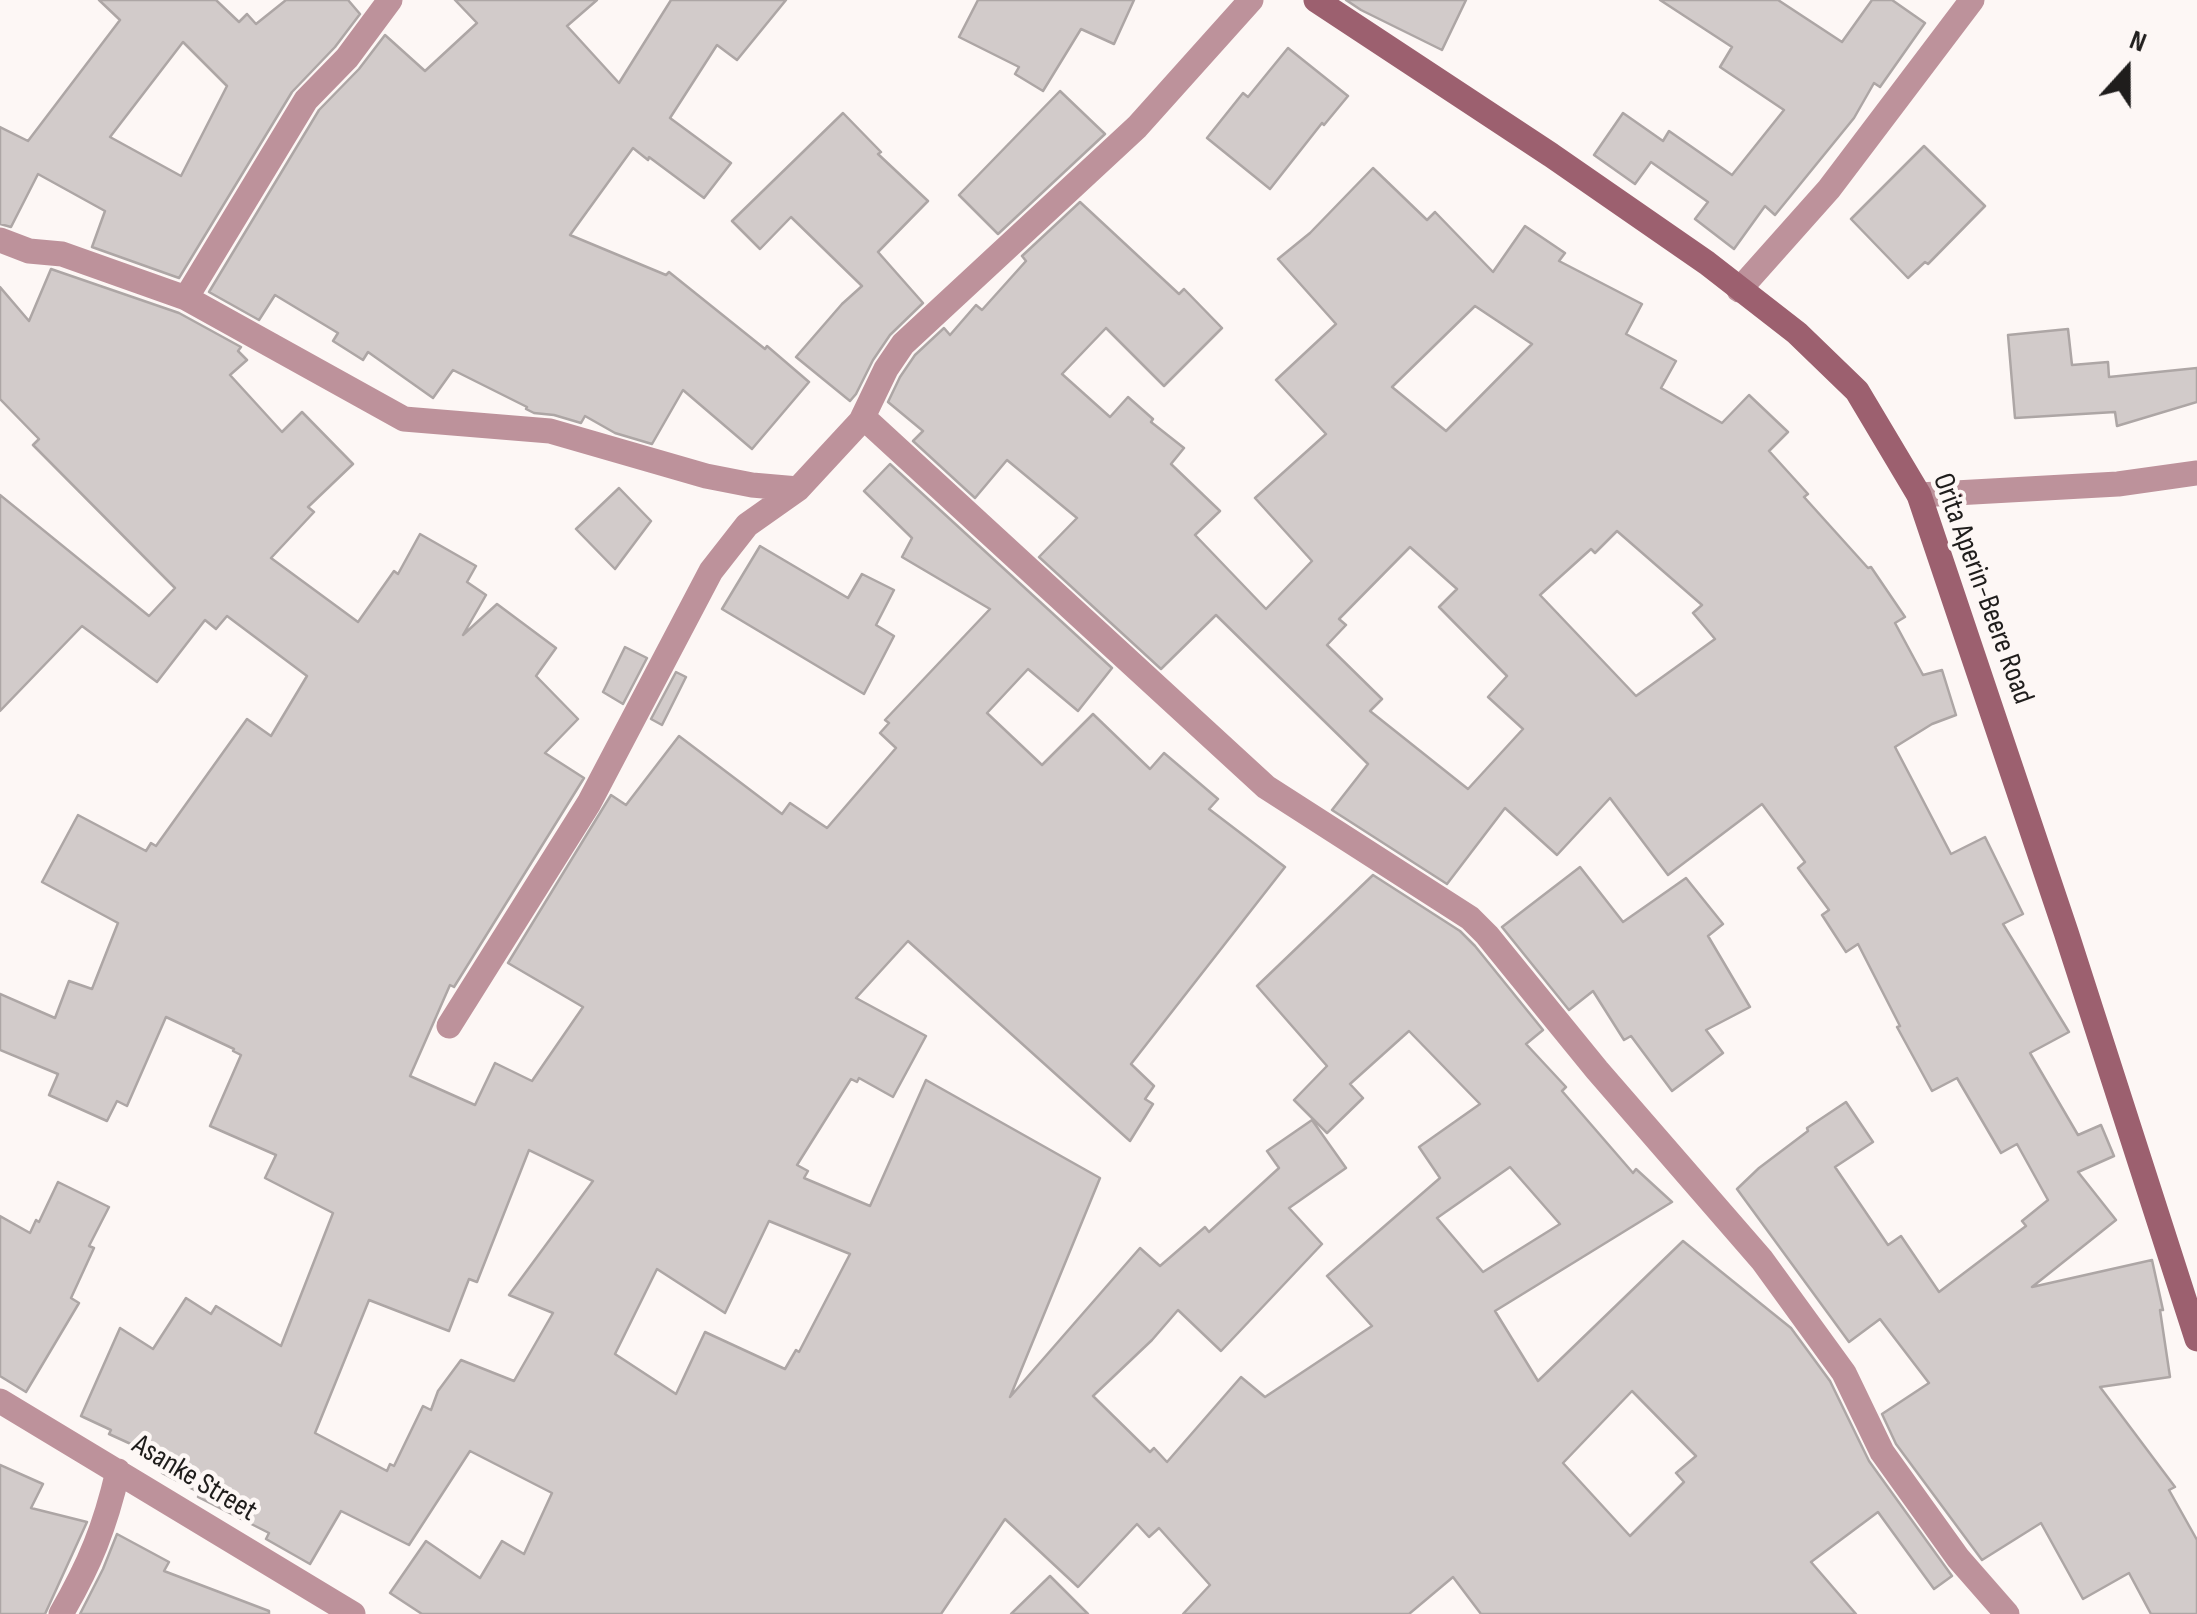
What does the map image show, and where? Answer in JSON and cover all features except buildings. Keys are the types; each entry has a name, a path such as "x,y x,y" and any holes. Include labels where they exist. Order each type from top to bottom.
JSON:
{"main road":[{"name":"Orita Aperin-Beere Road","path":"1316,0 1708,263 1797,333 1857,391 1919,495 2066,932 2197,1340"}],"street":[{"path":"186,298 306,100 347,58 390,0"},
{"path":"449,1026 588,803 711,570 747,525 798,488 864,418 886,369 904,344 1136,128 1251,0"},
{"path":"1739,290 1828,189 1972,0"},
{"path":"0,240 29,251 62,254 186,298 404,419 550,432 706,476 798,488"},
{"path":"864,418 1266,787 1470,918 1762,1260 1844,1373 1882,1452 1958,1558 2007,1614"},
{"path":"1919,495 2118,484 2197,473"},
{"name":"Asanke Street","path":"0,1401 354,1614"},
{"path":"61,1614 82,1578 106,1522 118,1471"}]}
